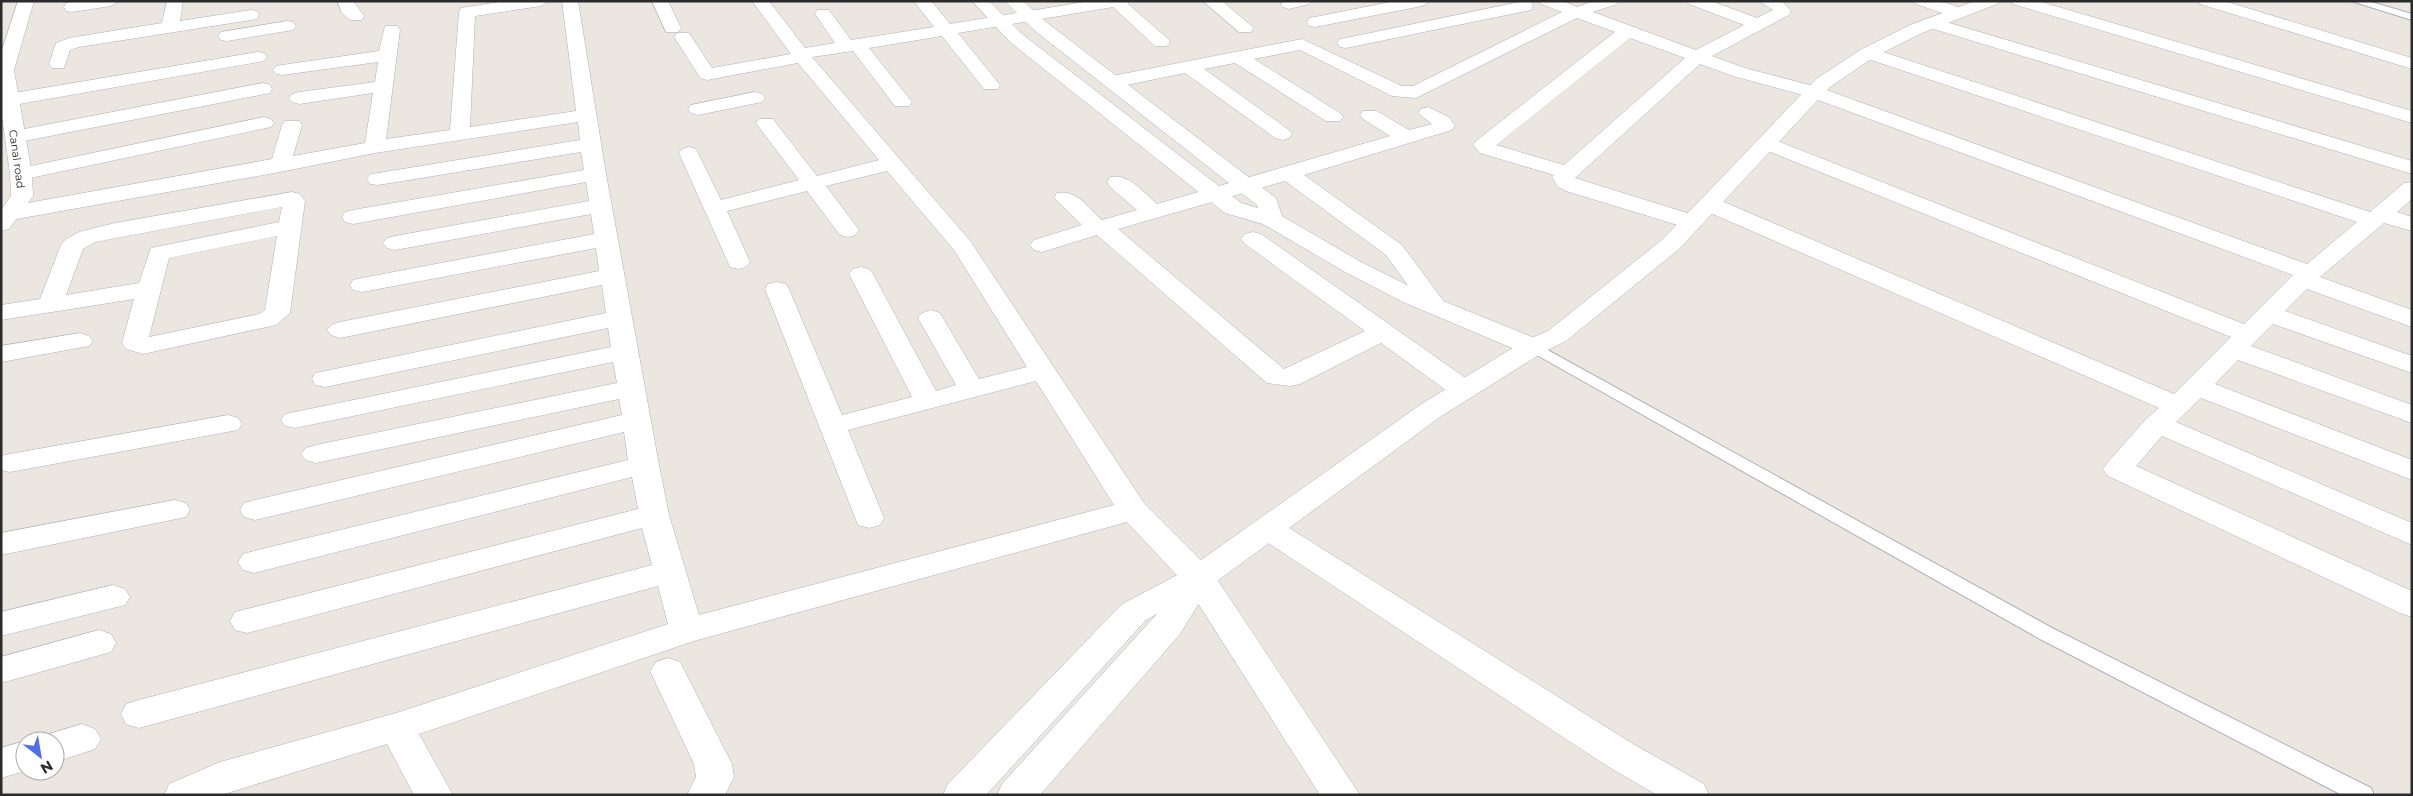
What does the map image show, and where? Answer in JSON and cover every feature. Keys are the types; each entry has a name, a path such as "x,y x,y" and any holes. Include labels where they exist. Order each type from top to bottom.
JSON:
{"street":[{"name":"Canal road","path":"6,219 22,196 4,70 26,1"},
{"path":"72,7 111,1"},
{"path":"345,1 348,10 356,16"},
{"path":"460,134 467,12 541,1"},
{"path":"570,1 600,206 644,466 654,515 687,631"},
{"path":"660,1 705,74 851,45 1029,16 1078,4 1119,2 1161,42"},
{"path":"760,1 802,55 963,247 1133,510 1199,578 1341,795"},
{"path":"922,1 991,86"},
{"path":"980,1 1016,38 1234,208 1271,219 1353,267 1436,307 1533,348"},
{"path":"1013,1 1112,82 1268,203 1271,219"},
{"path":"1211,1 1245,28"},
{"path":"1316,22 1422,1"},
{"path":"1547,1 1570,16"},
{"path":"1112,82 1302,44 1399,92 1416,92 1570,16 1611,1"},
{"path":"1695,1 1757,24"},
{"path":"1692,222 1574,186 1566,182 1563,177 1566,172 1697,58 1782,11 1778,6 1768,1"},
{"path":"1922,1 1956,13"},
{"path":"962,795 1134,612 1199,578 1430,411 1533,348 1557,336 1671,244 1823,83 1868,53 1956,13 1991,1"},
{"path":"2019,1 2412,117"},
{"path":"2206,1 2412,64"},
{"path":"1346,43 1520,4 1570,16 1626,32 1752,76 1814,92 2306,276 2412,319"},
{"path":"154,12 174,5 170,27"},
{"path":"205,34 246,7"},
{"path":"823,14 902,102"},
{"path":"1933,23 2412,168"},
{"path":"58,64 62,47 67,44 170,27 205,34 287,26"},
{"path":"375,147 391,30"},
{"path":"1566,172 1487,149 1483,145 1626,32"},
{"path":"1868,53 2377,217 2412,224"},
{"path":"282,70 387,55"},
{"path":"14,137 258,57"},
{"path":"1238,57 1327,123 1359,152"},
{"path":"1189,67 1278,137 1310,166"},
{"path":"712,74 732,102"},
{"path":"14,137 230,78"},
{"path":"299,98 383,86"},
{"path":"698,109 755,98"},
{"path":"14,137 261,106 14,137"},
{"path":"1042,245 1445,126 1442,121 1428,113"},
{"path":"6,219 375,147 588,115"},
{"path":"1370,115 1408,138"},
{"path":"766,123 848,230"},
{"path":"266,191 292,125"},
{"path":"1765,143 2412,415"},
{"path":"378,179 591,144"},
{"path":"689,153 738,262"},
{"path":"714,208 893,163"},
{"path":"1288,173 1394,250 1436,307"},
{"path":"353,217 595,174"},
{"path":"1118,182 1153,212"},
{"path":"2412,188 2306,276 2118,469 2412,605"},
{"path":"1065,198 1277,377 1290,378 1383,332"},
{"path":"50,306 72,245 87,237 287,199 294,202 290,227 276,313 267,320 152,345 138,345 135,343 157,256 161,252 290,227"},
{"path":"1709,204 2178,406 2412,535"},
{"path":"396,243 600,206"},
{"path":"362,285 606,239"},
{"path":"1252,239 1464,390"},
{"path":"861,274 928,402"},
{"path":"340,330 612,276"},
{"path":"1,314 150,289"},
{"path":"777,289 869,518"},
{"path":"2269,314 2412,365"},
{"path":"325,379 620,318"},
{"path":"930,318 972,390"},
{"path":"1,354 80,341"},
{"path":"295,420 625,352"},
{"path":"832,426 1043,371"},
{"path":"316,454 631,388"},
{"path":"2178,406 2412,472"},
{"path":"255,510 637,420"},
{"path":"4,469 228,424"},
{"path":"254,562 644,466"},
{"path":"1,544 175,510"},
{"path":"183,795 224,786 687,631 1133,510"},
{"path":"247,621 654,515"},
{"path":"1267,528 1620,755 1690,795"},
{"path":"139,714 671,570"},
{"path":"1016,795 1168,625 1199,578"},
{"path":"1,624 113,597"},
{"path":"1,670 99,643"},
{"path":"668,671 713,764 715,777 706,795"},
{"path":"396,727 434,795"},
{"path":"1,763 15,759"}],"lane":[{"path":"2356,1 2412,17"},
{"path":"1533,348 2048,634 2363,795"}]}
